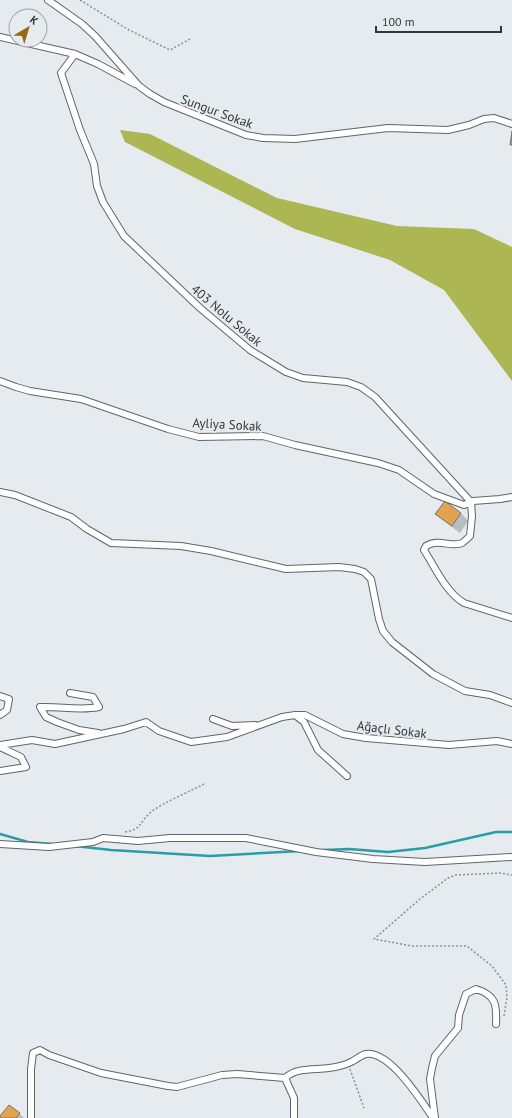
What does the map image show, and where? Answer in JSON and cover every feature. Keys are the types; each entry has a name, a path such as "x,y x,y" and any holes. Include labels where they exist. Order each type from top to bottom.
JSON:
{"street":[{"name":"Sungur Sokak","path":"48,0 82,24 95,36 139,86 164,102 246,134 264,138 295,139 388,128 448,130 494,118 512,124"},
{"path":"0,37 75,54 98,64 139,86"},
{"name":"403 Nolu Sokak","path":"75,54 60,73 80,130 94,164 97,186 103,202 124,236 200,308 250,350 286,372 303,378 348,382 361,387 375,397 471,502"},
{"name":"Ayliya Sokak","path":"0,381 30,391 81,400 168,429 199,437 263,436 295,445 378,463 399,470 434,494 464,505 473,501 500,500 512,497"},
{"path":"0,492 15,495 71,517 87,529 111,543 181,546 211,550 286,569 339,567 364,572 371,579 383,631 392,642 433,674 465,691 490,695 512,703"},
{"path":"471,502 472,516 470,536 462,543 454,544 433,542 426,546 424,550 451,592 458,599 512,618"},
{"path":"70,693 93,697 99,707 76,709 40,707 46,717 79,730 101,733"},
{"path":"0,696 9,699 7,710 0,715"},
{"path":"295,715 304,722 318,750 347,776"},
{"name":"Ağaçlı Sokak","path":"101,733 124,729 146,722 159,731 191,742 227,737 282,717 305,715 343,734 366,738 449,745 497,741 512,744"},
{"path":"213,719 232,726 260,725"},
{"path":"0,746 32,740 55,744 79,740 101,733"},
{"path":"0,746 21,757 26,767 0,771"},
{"path":"0,844 49,848 94,842 103,838 138,841 170,838 246,838 316,852 373,859 425,862 512,857"},
{"path":"434,1118 430,1079 435,1056 458,1028 459,1015 466,994 476,989 487,992 494,1001 497,1012 496,1024"},
{"path":"31,1118 31,1069 34,1053 40,1050 101,1073 177,1087 222,1075 237,1074 285,1078 290,1073 295,1071 331,1068 348,1064 362,1055 367,1054 383,1058 397,1070 434,1118"},
{"path":"285,1078 294,1098 294,1118"}],"path":[{"path":"80,0 129,30 170,50 190,39"},
{"path":"125,832 134,831 152,812 204,784"},
{"path":"496,1024 502,1024 508,997 506,985 492,966 467,946 412,946 374,940 420,899 448,878 456,875 500,873 512,875"},
{"path":"348,1064 364,1108"}],"green space":[{"path":"120,130 150,134 277,198 397,226 474,229 512,247 512,381 444,290 390,260 295,229 125,142"}],"building":[{"path":"512,131 512,145 510,145"},
{"path":"445,501 461,513 452,526 435,514"},
{"path":"9,1105 20,1113 16,1118 0,1118 0,1116"}],"waterway":[{"path":"323,850 349,849 388,852 425,848 496,832 512,832"},
{"path":"0,834 28,842 52,844"},
{"path":"75,846 111,850 210,856 300,851"}]}
